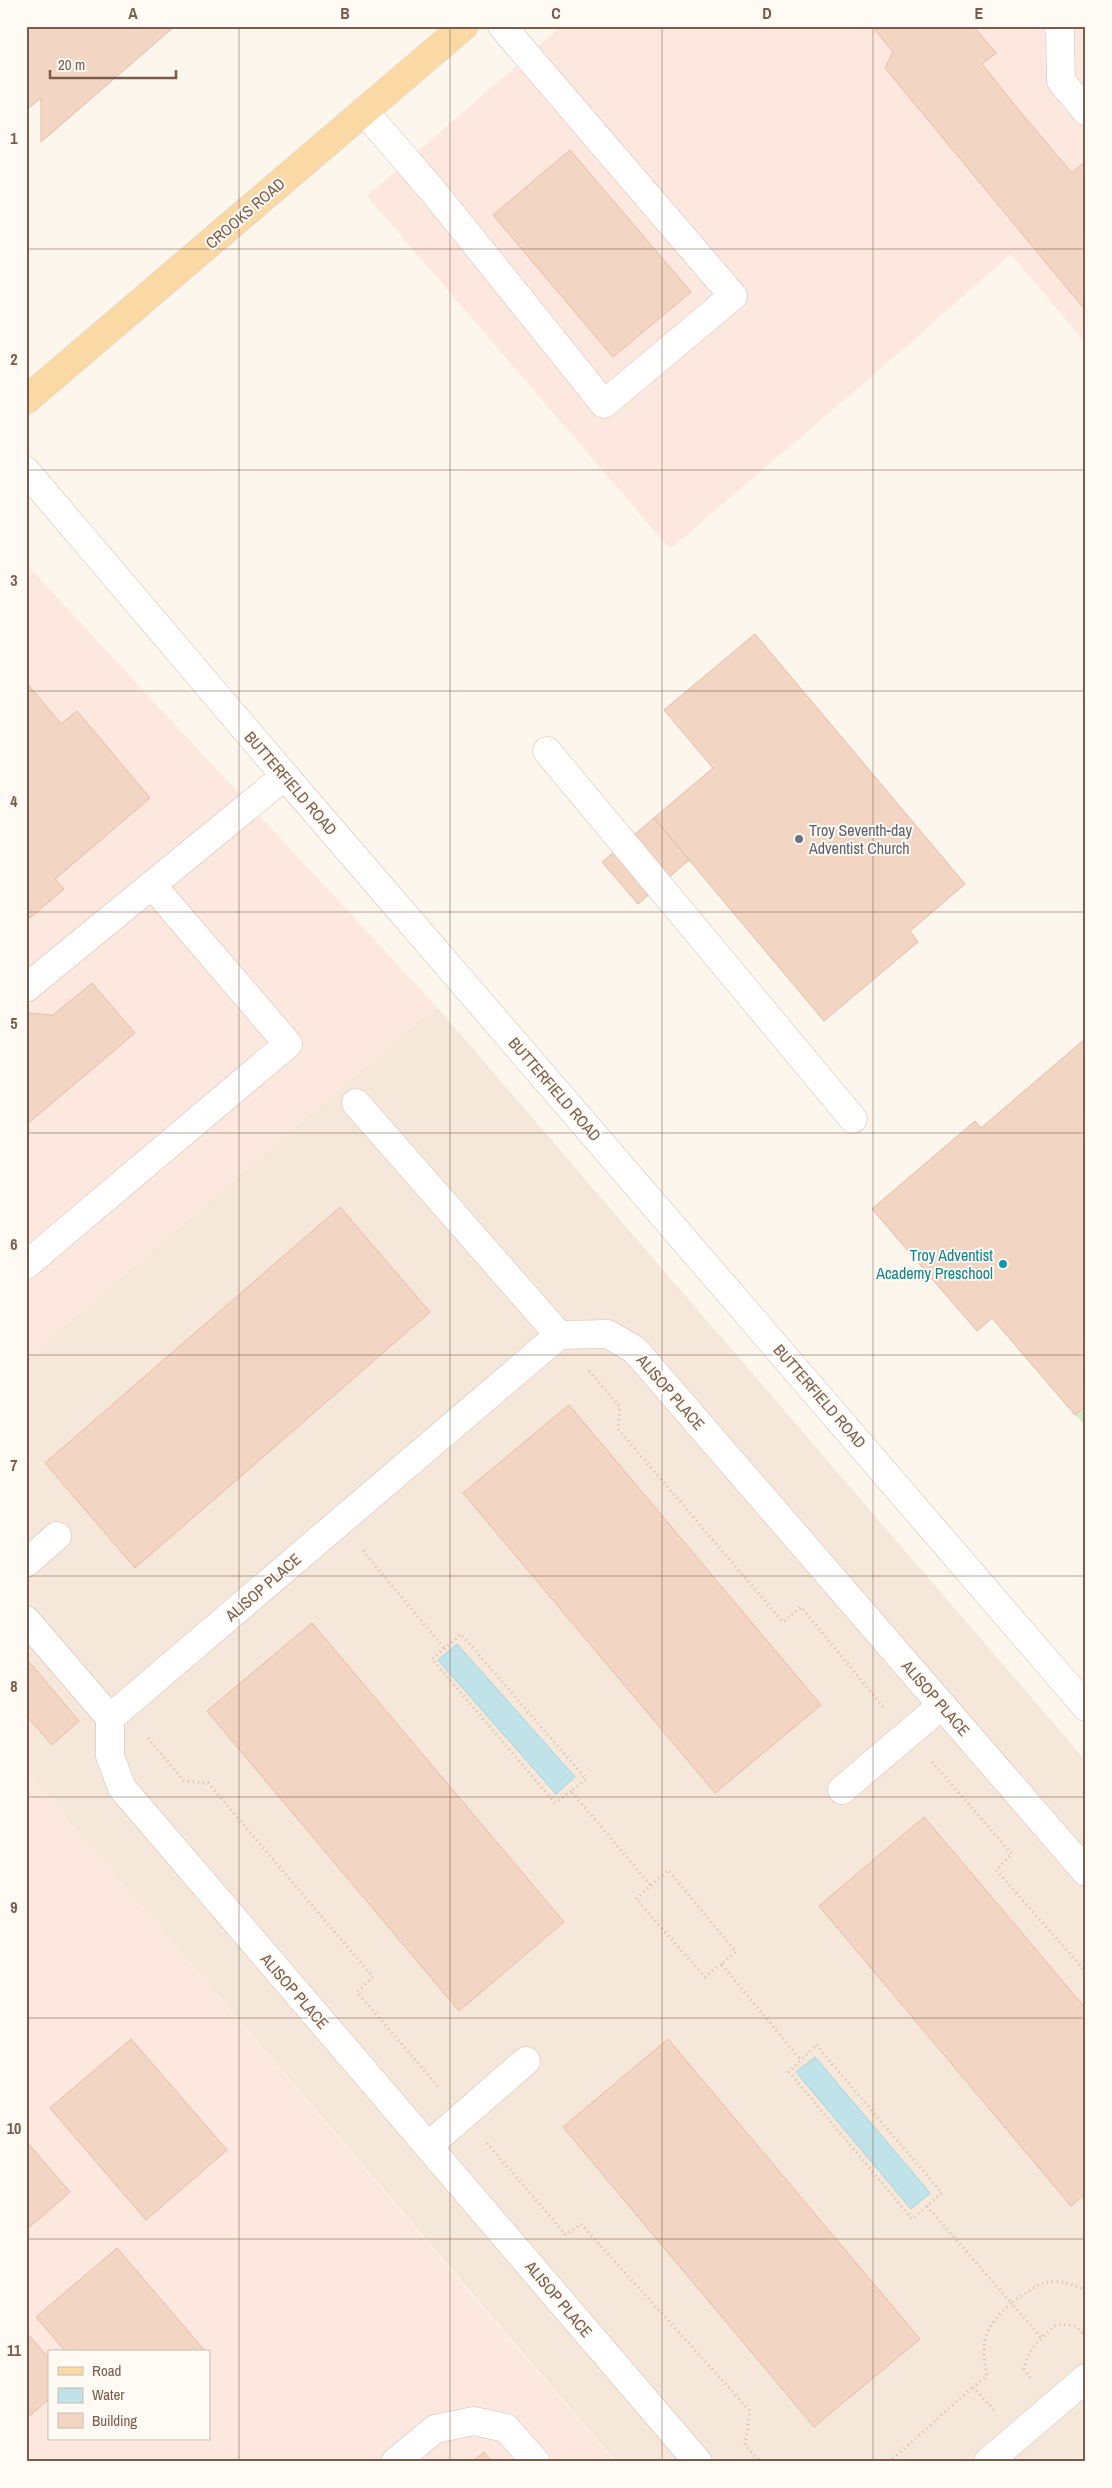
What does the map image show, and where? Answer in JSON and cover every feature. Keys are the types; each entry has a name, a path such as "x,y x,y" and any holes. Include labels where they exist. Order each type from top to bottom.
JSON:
{"main road":[{"name":"CROOKS ROAD","path":"26,400 464,26"}],"street":[{"path":"364,111 433,191 604,404 733,296 502,26"},
{"path":"1058,26 1060,33 1061,82 1086,111"},
{"name":"BUTTERFIELD ROAD","path":"26,471 284,776 1086,1707"},
{"path":"547,751 853,1118"},
{"path":"26,988 284,776"},
{"path":"26,1265 288,1044 152,884"},
{"path":"356,1103 559,1335"},
{"name":"ALISOP PLACE","path":"698,2462 122,1788 110,1756 110,1718 559,1335 608,1334 635,1350 1086,1872"},
{"path":"26,1563 57,1536"},
{"path":"26,1620 110,1718"},
{"path":"842,1790 942,1706"},
{"path":"428,2146 526,2061"},
{"path":"988,2462 1086,2378"},
{"path":"395,2462 435,2429 474,2421 506,2428 536,2462"}],"path":[{"path":"583,1364 620,1407 618,1429 783,1622 800,1607 886,1711"},
{"path":"358,1544 444,1648"},
{"path":"461,1634 586,1779 571,1791 555,1803 432,1659 461,1634"},
{"path":"143,1732 184,1781 208,1783 372,1977 357,1992 444,2094"},
{"path":"931,1761 1012,1854 996,1870 1086,1972"},
{"path":"571,1791 650,1886"},
{"path":"668,1870 736,1952 721,1964 705,1977 636,1898 668,1870"},
{"path":"721,1964 801,2060"},
{"path":"816,2045 942,2192 927,2206 912,2219 789,2072 816,2045"},
{"path":"486,2142 566,2235 581,2224 750,2411 745,2445 760,2462"},
{"path":"927,2206 1041,2337"},
{"path":"889,2462 986,2376 983,2357 985,2336 996,2318 1011,2303 1043,2282 1070,2284 1086,2290"},
{"path":"1032,2381 1024,2370 1026,2354 1041,2337 1058,2324 1075,2326 1086,2336"},
{"path":"972,2388 998,2415"}],"shaded area":[{"path":"562,26 1086,26 1086,344 1011,254 670,549 367,196"},
{"path":"26,564 436,1006 26,1359"},
{"path":"436,1006 1086,1761 1086,2462 616,2462 26,1771 26,1359"},
{"path":"26,1771 477,2301 615,2462 26,2462"}],"green space":[{"path":"1086,1406 1086,1427 1075,1415"}],"water":[{"path":"457,1644 575,1777 556,1794 438,1660"},
{"path":"815,2057 930,2193 911,2209 796,2072"}],"building":[{"path":"26,26 175,26 41,142 41,98 26,110"},
{"path":"872,26 973,26 996,53 982,64 1017,108 1072,173 1086,161 1086,311 885,68 893,52"},
{"path":"570,150 691,292 613,357 493,215"},
{"name":"Troy Seventh-day Adventist Church","path":"755,634 965,884 910,931 918,942 824,1021 654,818 713,768 664,710"},
{"path":"26,682 61,724 77,711 150,798 55,879 64,889 26,921"},
{"path":"654,818 689,860 638,904 602,862"},
{"path":"92,983 135,1033 26,1125 26,1013 53,1015"},
{"name":"Troy Adventist Academy Preschool","path":"1086,1038 1086,1406 1075,1415 992,1318 977,1331 872,1209 975,1121 981,1128"},
{"path":"340,1207 430,1312 135,1568 45,1463"},
{"path":"569,1405 821,1705 715,1793 463,1493"},
{"path":"312,1623 564,1922 459,2011 207,1711"},
{"path":"26,1658 79,1721 52,1745 26,1715"},
{"path":"924,1817 1086,2009 1086,2193 1071,2206 819,1906"},
{"path":"131,2039 227,2150 146,2220 50,2108"},
{"path":"668,2039 920,2339 814,2427 563,2127"},
{"path":"26,2141 70,2192 26,2230"},
{"path":"117,2248 204,2350 64,2350 36,2317"},
{"path":"26,2332 48,2357 48,2400 26,2419"},
{"path":"484,2452 492,2462 472,2462"}],"place":[{"name":"Troy Seventh-day Adventist Church","path":"799,839"},
{"name":"Troy Adventist Academy Preschool","path":"1003,1264"}]}
